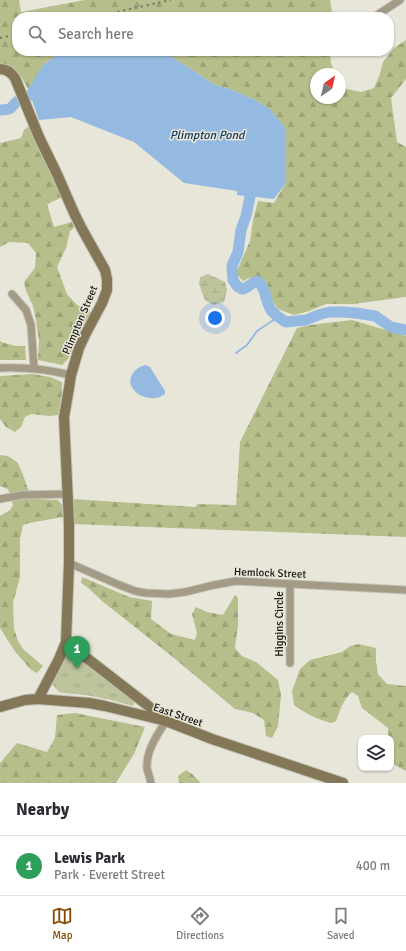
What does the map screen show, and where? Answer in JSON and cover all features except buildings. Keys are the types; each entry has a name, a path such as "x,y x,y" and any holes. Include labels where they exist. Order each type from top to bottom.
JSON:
{"street":[{"path":"382,12 400,0"},
{"name":"Plimpton Street","path":"0,69 8,70 12,74 39,137 77,218 105,270 107,279 107,290 102,303 79,348 71,375 64,417 68,494 69,563 66,642 59,659 38,698"},
{"path":"12,294 26,310 31,325 34,368"},
{"path":"0,368 34,368 71,375"},
{"path":"0,499 22,495 68,494"},
{"name":"Hemlock Street","path":"69,563 117,584 146,593 168,594 185,592 236,581 406,590"},
{"name":"Higgins Circle","path":"290,584 290,663"},
{"path":"66,642 166,721 150,749 147,769 151,783"},
{"name":"East Street","path":"0,707 38,698 89,703 166,721 212,739 343,783"}],"green space":[{"path":"0,0 19,0 21,12 12,12 12,56 55,56 43,65 28,89 14,69 10,66 0,65"},
{"path":"85,0 330,0 332,12 21,12"},
{"path":"406,40 406,79 391,98 397,142 406,147 406,297 353,304 326,304 294,315 278,309 269,295 267,283 258,276 243,281 236,273 250,241 258,201 274,203 285,184 270,109 257,101 227,88 215,85 171,56 330,56 333,68 310,68 310,104 346,104 346,88 361,92 374,88 383,62 388,56 394,56 394,48"},
{"path":"29,126 63,197 47,204 54,227 72,222 74,228 70,231 66,248 57,267 67,294 77,305 91,312 82,327 68,359 62,365 38,360 39,341 36,320 33,306 26,291 24,282 35,268 36,253 28,243 9,242 0,247 0,143 21,138 24,130"},
{"path":"208,274 225,282 227,290 224,302 213,305 205,300 199,284 200,277"},
{"path":"352,320 406,336 406,537 73,524 72,499 195,507 198,504 236,505 240,442 297,328"},
{"path":"0,341 15,346 25,346 26,360 0,360"},
{"path":"32,374 50,377 62,382 62,394 58,415 50,416 31,414 25,417 21,427 15,432 6,427 0,419 0,376"},
{"path":"0,455 8,456 18,463 28,489 36,499 58,500 62,505 63,517 23,525 20,539 20,577 13,603 14,629 18,641 23,649 43,666 37,673 31,670 14,650 0,628 0,516 10,510 13,505 8,489 0,486"},
{"path":"82,577 129,597 152,601 151,619 171,634 195,640 197,633 192,614 196,607 207,612 223,615 235,595 238,598 238,625 235,648 242,656 256,662 278,680 281,695 278,726 272,738 266,736 264,720 253,713 235,709 81,583"},
{"path":"359,644 376,648 378,674 387,684 406,686 406,771 394,765 394,735 388,735 388,728 362,708 358,696 352,692 340,709 336,721 331,723 312,716 294,705 292,691 300,669 310,660 342,652 350,646"},
{"path":"70,652 135,701 133,706 86,695 59,692 52,684 66,654"},
{"path":"75,713 145,727 134,754 116,783 0,783 0,763 17,743 47,752 55,738 57,715"},
{"path":"186,770 201,783 179,783 178,776"}],"water":[{"name":"Plimpton Pond","path":"55,56 171,56 215,85 227,88 257,101 270,109 285,128 285,184 274,199 237,195 237,191 184,183 134,142 71,117 39,120 28,89 43,65"},
{"path":"146,365 150,367 165,391 165,394 158,398 145,397 137,393 131,386 130,382 132,374 138,368"}],"waterway":[{"path":"0,110 10,108 22,98 44,91"},
{"path":"247,183 250,197 241,230 238,252 232,266 233,280 237,286 242,289 257,281 260,283 271,310 286,322 306,320 330,312 343,312 375,316 391,327 406,330"},
{"path":"236,353 247,345 257,331 278,317"}],"railway":[{"path":"117,12 171,0"},
{"path":"0,38 12,35"}],"place":[{"name":"Lewis Park","path":"77,669"}]}
